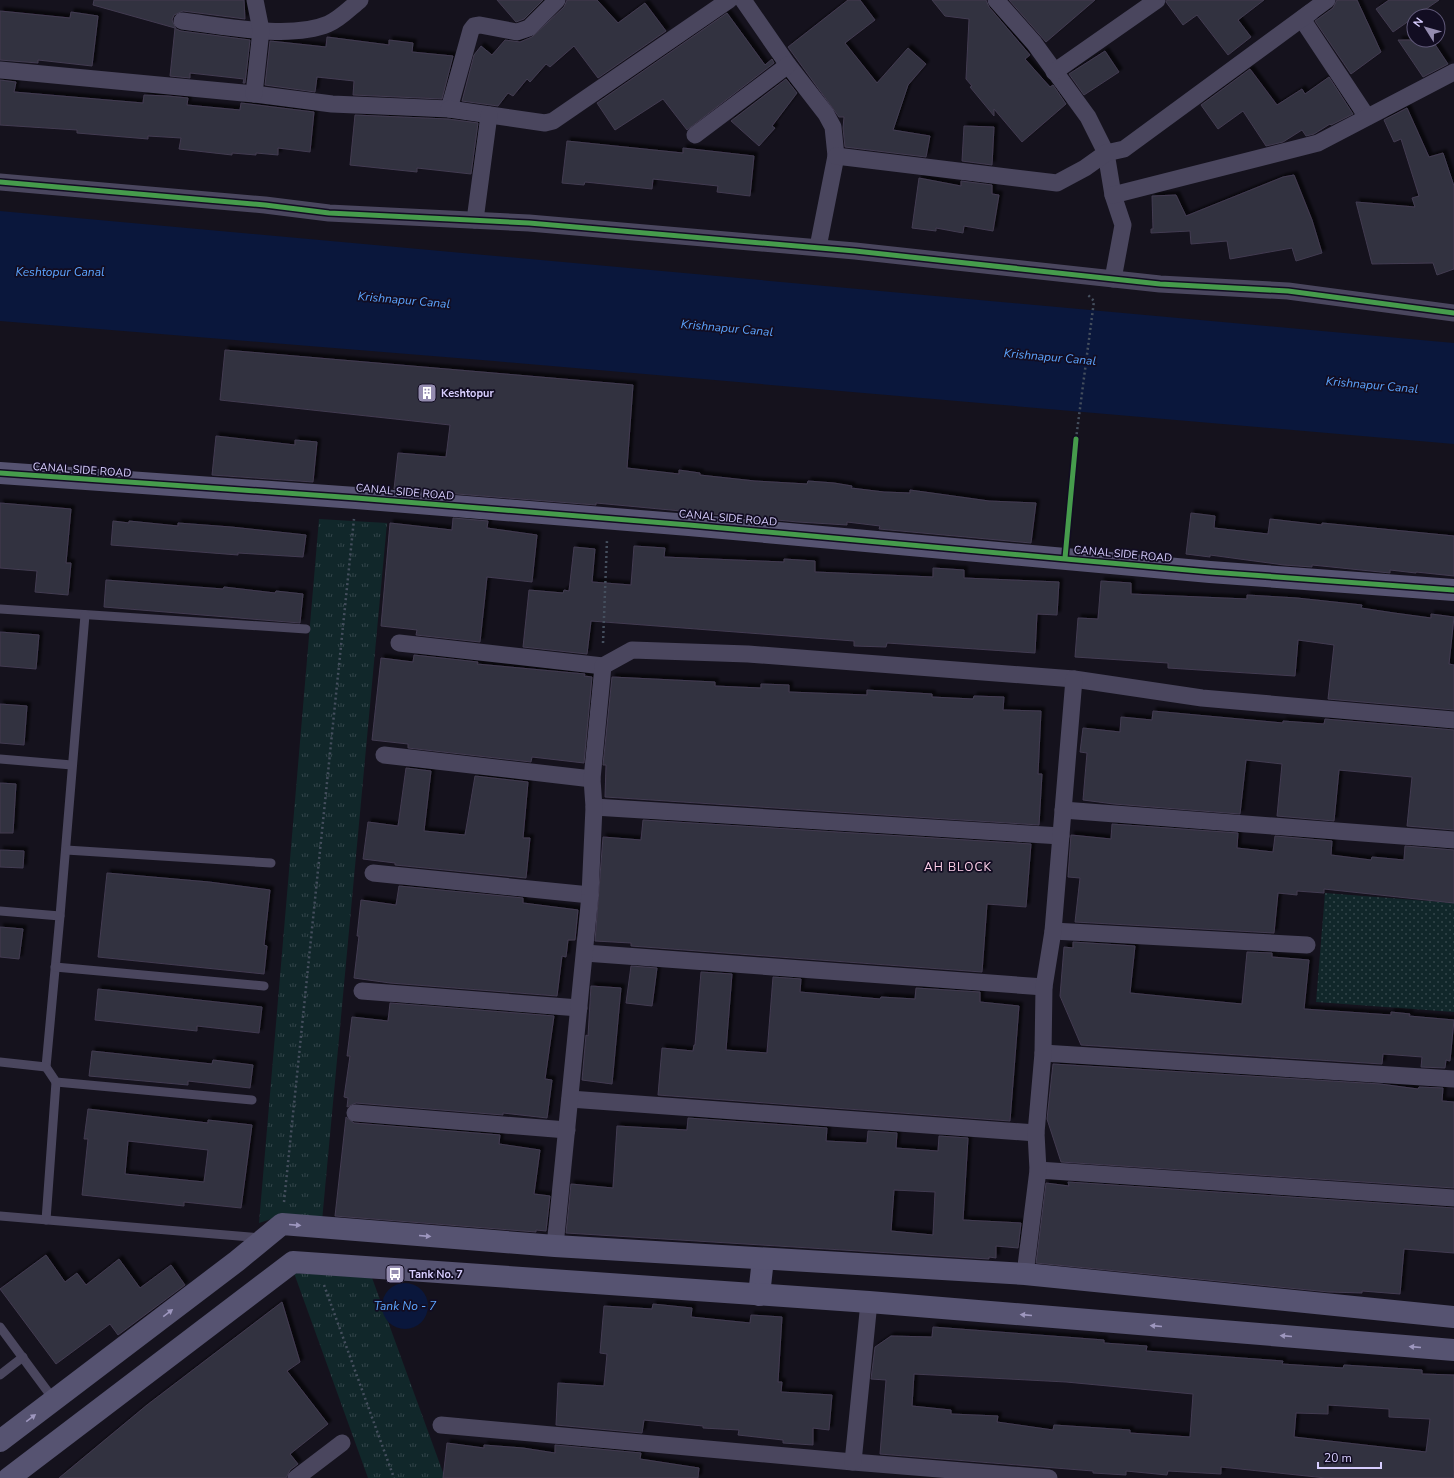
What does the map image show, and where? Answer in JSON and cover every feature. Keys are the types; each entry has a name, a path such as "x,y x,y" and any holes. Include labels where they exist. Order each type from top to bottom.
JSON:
{"main road":[{"name":"CANAL SIDE ROAD","path":"0,473 356,498 608,518 1210,572 1454,590"},
{"path":"0,1441 282,1224 555,1246 1024,1274 1454,1317"},
{"path":"760,1295 763,1259"},
{"path":"16,1476 167,1357 293,1262 869,1302 1454,1350"},
{"path":"147,1329 167,1357"}],"street":[{"path":"254,94 261,30 255,0"},
{"path":"182,21 261,30 314,29 330,24 360,0"},
{"path":"449,109 467,43 471,30 474,26 480,25 517,32 528,28 557,0"},
{"path":"0,70 254,94 332,104 449,109 546,123 553,122 729,0"},
{"path":"743,0 788,65 826,114 833,127 836,156 818,247"},
{"path":"996,0 1034,43 1088,117 1106,152 1113,195 1123,225 1113,279"},
{"path":"1054,72 1157,0"},
{"path":"1302,19 1313,10 1307,0"},
{"path":"836,156 1057,183 1085,168 1106,152 1124,149 1327,0"},
{"path":"1302,19 1367,117"},
{"path":"695,135 788,65"},
{"path":"1113,195 1318,143 1454,72"},
{"path":"475,220 489,115"},
{"path":"0,182 265,205 329,213 529,223 818,247 1160,284 1288,291 1454,313"},
{"path":"399,643 603,666 632,650 748,654 1074,679 1202,698 1454,720"},
{"path":"555,1246 590,895 594,807 592,779 603,666"},
{"path":"1024,1274 1038,1170 1036,1133 1043,1053 1044,987 1053,931 1074,679"},
{"path":"384,755 592,779"},
{"path":"594,807 1061,836"},
{"path":"1063,810 1454,840"},
{"path":"373,873 590,895"},
{"path":"1053,931 1306,945"},
{"path":"585,953 1044,987"},
{"path":"362,991 579,1008"},
{"path":"1043,1053 1454,1079"},
{"path":"570,1099 1036,1133"},
{"path":"354,1113 567,1130"},
{"path":"1038,1170 1454,1198"},
{"path":"853,1462 869,1302"},
{"path":"441,1425 1038,1478"},
{"path":"296,1478 342,1443"}],"lane":[{"path":"0,609 306,629"},
{"path":"46,1220 56,1082 46,1067 66,850 84,615"},
{"path":"0,759 72,766"},
{"path":"66,850 272,863"},
{"path":"0,911 60,916"},
{"path":"55,967 264,986"},
{"path":"0,1062 46,1067"},
{"path":"56,1082 252,1100"},
{"path":"0,1216 265,1238"},
{"path":"0,1327 54,1400"},
{"path":"0,1375 23,1358"}],"path":[{"path":"1075,447 1094,301"},
{"path":"282,1224 356,498"},
{"path":"603,666 608,518"},
{"path":"316,1264 394,1478"}],"green space":[{"path":"319,519 387,523 322,1221 280,1216 259,1223"},
{"path":"1325,893 1454,903 1454,1012 1316,1002"},
{"path":"294,1273 371,1275 445,1478 368,1478"}],"water":[{"name":"Keshtopur Canal","path":"0,211 1454,343 1454,444 494,361 0,321"},
{"name":"Tank No - 7","path":"405,1283 418,1287 424,1293 428,1306 424,1319 418,1325 405,1329 392,1325 386,1319 382,1306 386,1293 392,1287"}],"building":[{"path":"94,0 244,0 245,19 183,11 174,15 172,20 176,29 181,31 250,40 245,83 243,83 244,79 190,73 190,78 170,76 175,28 93,5"},
{"path":"497,0 543,0 524,19 516,22"},
{"path":"567,0 597,0 618,23 645,3 666,31 598,78 574,46 550,67 546,64 530,82 527,79 513,96 508,93 498,106 462,101 474,55 481,46 492,55 505,40 520,42 532,37 564,7"},
{"path":"848,0 860,0 875,20 845,43 877,83 908,48 926,64 908,85 893,130 930,136 926,157 845,147 843,128 844,117 839,117 788,47"},
{"path":"932,0 986,0 989,7 1030,55 1025,59 1050,87 1053,85 1066,104 1022,142 994,109 994,116 970,87 972,86 966,79 969,19 945,16"},
{"path":"1009,0 1095,0 1046,42"},
{"path":"1167,0 1264,0 1238,20 1251,37 1228,55 1197,15 1183,25 1166,2"},
{"path":"1337,0 1357,0 1381,52 1351,74 1315,21 1333,8"},
{"path":"1389,0 1439,0 1428,8 1406,8 1406,23 1393,32 1376,9"},
{"path":"0,11 70,18 71,12 98,16 92,66 38,60 38,63 0,60"},
{"path":"727,13 765,65 772,59 774,63 687,130 663,99 615,130 597,103"},
{"path":"327,37 389,45 389,40 413,43 412,52 453,56 442,99 353,95 354,81 317,77 315,92 265,85 270,41 326,47"},
{"path":"1398,40 1406,40 1406,48 1437,48 1448,64 1423,77"},
{"path":"1105,51 1119,72 1084,95 1069,74"},
{"path":"1250,69 1277,105 1302,89 1305,94 1329,77 1353,114 1331,125 1330,124 1314,134 1306,136 1302,130 1283,142 1266,146 1243,111 1218,129 1201,105"},
{"path":"786,79 797,93 772,126 775,128 759,146 731,121"},
{"path":"0,80 16,82 14,92 143,103 144,95 168,96 188,98 187,105 240,110 241,103 314,112 310,152 278,148 278,155 232,153 232,155 179,149 181,138 148,136 148,139 77,133 77,130 0,125"},
{"path":"1407,108 1429,157 1443,153 1454,186 1454,269 1437,275 1433,263 1372,264 1356,202 1415,207 1412,198 1419,196 1401,139 1394,142 1384,120"},
{"path":"355,115 448,119 478,123 471,174 417,168 417,172 350,165"},
{"path":"964,126 994,127 992,165 962,161"},
{"path":"567,141 683,153 683,148 754,156 750,196 717,192 718,186 653,179 652,189 585,182 584,185 562,183"},
{"path":"1294,175 1312,220 1322,253 1296,261 1292,248 1230,259 1227,241 1191,244 1190,231 1151,233 1151,229 1153,229 1152,196 1176,195 1186,216 1283,177"},
{"path":"919,178 961,186 961,181 992,185 992,194 999,195 993,231 964,226 963,233 936,228 936,231 912,228"},
{"path":"225,350 633,385 627,468 679,474 679,470 700,473 700,475 755,481 807,484 808,481 834,483 852,486 851,488 884,492 910,493 910,490 989,501 1036,503 1031,543 879,529 880,526 847,522 847,525 798,522 596,503 596,505 394,489 398,453 446,457 450,425 220,400"},
{"path":"216,436 295,445 295,440 317,442 313,482 212,475"},
{"path":"0,503 71,509 66,563 71,563 68,595 35,592 37,571 0,568"},
{"path":"1191,513 1215,516 1214,528 1268,534 1270,519 1454,536 1454,576 1390,570 1390,573 1312,565 1312,567 1284,565 1210,555 1210,557 1186,554"},
{"path":"453,518 488,521 487,528 537,535 532,582 487,577 480,642 416,635 417,630 381,626 390,523 452,530"},
{"path":"113,521 129,523 129,521 178,526 178,523 306,535 303,557 238,553 238,555 111,545"},
{"path":"634,546 665,548 664,557 784,562 784,559 815,561 815,572 933,577 933,568 964,570 964,578 1059,582 1057,615 1037,614 1035,653 887,643 886,647 854,646 854,641 591,621 587,654 523,647 529,590 563,593 564,590 569,591 574,547 595,549 592,582 631,585"},
{"path":"106,580 223,589 224,587 275,593 276,591 303,594 300,623 104,607"},
{"path":"1101,581 1131,583 1131,594 1247,599 1247,595 1297,598 1362,605 1361,608 1431,618 1431,614 1454,617 1449,664 1454,665 1454,710 1328,699 1334,645 1298,640 1295,676 1168,668 1168,663 1075,657 1078,618 1098,619"},
{"path":"0,632 39,635 36,669 0,666"},
{"path":"414,655 478,662 477,664 585,674 584,676 592,677 584,763 532,757 531,762 408,748 408,744 372,740 381,658 413,662"},
{"path":"612,677 715,682 715,686 761,688 761,684 789,685 789,692 867,695 867,690 932,694 932,697 973,699 974,696 1004,697 1003,710 1041,711 1038,774 1042,774 1039,825 605,797 606,765 603,765"},
{"path":"0,704 27,706 24,745 0,743"},
{"path":"1153,711 1283,723 1283,721 1324,724 1325,719 1454,730 1454,830 1407,826 1412,777 1339,770 1334,821 1277,816 1282,764 1246,760 1240,814 1114,804 1083,800 1087,753 1080,752 1083,728 1120,732 1121,717 1152,720"},
{"path":"406,768 431,771 424,831 465,835 475,776 528,782 523,838 530,838 526,878 395,865 395,863 363,859 368,822 398,826"},
{"path":"0,783 16,784 13,833 0,833"},
{"path":"643,820 1031,844 1026,907 987,904 982,972 631,946 631,943 595,941 603,837 641,840"},
{"path":"1112,824 1238,833 1237,848 1273,852 1275,836 1332,841 1331,855 1371,860 1372,857 1404,860 1405,846 1454,850 1454,903 1324,889 1324,893 1297,891 1297,895 1278,893 1274,933 1075,922 1080,878 1068,877 1071,835 1111,839"},
{"path":"0,850 24,851 23,868 0,867"},
{"path":"107,873 209,882 270,890 264,945 267,946 264,974 98,957"},
{"path":"399,886 523,898 523,903 578,910 575,940 568,940 566,957 562,956 557,996 390,983 354,978 359,936 357,936 361,900 396,905"},
{"path":"0,927 23,929 19,959 0,957"},
{"path":"1073,942 1135,946 1130,993 1242,1004 1247,952 1272,953 1272,957 1309,960 1304,1009 1391,1015 1391,1012 1410,1014 1409,1016 1454,1020 1450,1061 1446,1060 1445,1068 1421,1067 1422,1057 1383,1054 1382,1064 1081,1045 1060,996 1064,947 1073,948"},
{"path":"631,966 657,968 652,1006 626,1003"},
{"path":"701,972 732,974 726,1050 767,1053 773,977 801,979 800,992 880,999 881,997 915,999 916,988 980,992 980,1002 1019,1006 1010,1121 658,1095 662,1048 693,1051 695,1045"},
{"path":"591,986 621,988 612,1084 582,1080 586,1035 588,1036"},
{"path":"98,989 262,1007 259,1033 197,1026 197,1031 95,1020"},
{"path":"390,1003 554,1016 545,1079 552,1080 547,1118 503,1113 503,1115 356,1103 347,1107 348,1098 344,1097 350,1056 347,1056 352,1017 388,1021"},
{"path":"92,1051 212,1064 213,1060 253,1065 250,1088 188,1081 188,1085 89,1076"},
{"path":"1053,1064 1380,1084 1418,1089 1419,1087 1443,1088 1442,1101 1454,1102 1454,1188 1061,1162 1047,1119"},
{"path":"88,1109 208,1123 208,1120 252,1125 241,1208 184,1202 184,1206 82,1195 88,1139 84,1139","holes":["128,1141 208,1150 204,1182 125,1174"]},
{"path":"346,1117 354,1123 500,1135 499,1144 540,1150 534,1194 550,1196 546,1231 536,1230 536,1232 335,1216"},
{"path":"688,1118 827,1128 826,1141 867,1143 868,1131 897,1133 896,1148 938,1151 939,1136 968,1138 963,1220 1021,1223 1018,1248 996,1246 996,1258 989,1257 989,1259 566,1233 571,1184 613,1188 617,1126 687,1130","holes":["894,1190 935,1192 933,1235 891,1231"]},
{"path":"1068,1182 1454,1208 1454,1253 1404,1249 1400,1294 1362,1291 1362,1293 1329,1292 1036,1263 1046,1183 1069,1186"},
{"path":"46,1255 65,1282 77,1273 86,1285 119,1259 140,1288 171,1265 185,1285 118,1335 110,1324 56,1364 0,1289"},
{"path":"282,1302 300,1362 287,1371 328,1424 290,1454 298,1464 290,1470 286,1478 59,1478 147,1405"},
{"path":"653,1304 692,1308 691,1317 750,1323 751,1315 782,1317 778,1382 782,1382 781,1392 832,1395 829,1430 813,1428 813,1445 783,1443 783,1440 738,1435 739,1430 703,1428 703,1426 644,1420 642,1433 556,1425 558,1383 604,1386 607,1354 600,1353 604,1306 652,1309"},
{"path":"933,1327 1104,1340 1104,1343 1147,1346 1146,1351 1283,1361 1282,1364 1343,1368 1344,1365 1376,1367 1422,1370 1422,1374 1454,1375 1454,1478 1326,1478 1221,1467 1221,1474 1168,1471 1167,1475 1126,1471 1126,1475 880,1454 886,1380 871,1379 875,1347 891,1336 932,1337","holes":["914,1374 1066,1382 1193,1394 1190,1437 1130,1433 1130,1430 1054,1425 1053,1430 997,1422 998,1416 951,1414 951,1410 912,1406","1328,1405 1389,1409 1389,1417 1430,1419 1426,1452 1294,1437 1296,1413 1328,1414"]},
{"path":"447,1443 484,1448 484,1445 523,1448 555,1453 555,1445 641,1453 640,1459 699,1468 698,1478 443,1478"}],"cycle path":[{"path":"0,182 265,205 329,213 529,223 855,251 1160,284 1288,291 1454,313"},
{"path":"1065,558 1076,439"},
{"path":"0,473 356,498 689,525 1210,572 1454,590"}],"place":[{"name":"Keshtopur","path":"427,393"},
{"name":"Tank No. 7","path":"395,1274"}],"district":[{"name":"AH BLOCK","path":"958,867"}],"water label":[{"name":"Krishnapur Canal","path":"404,300"},
{"name":"Krishnapur Canal","path":"727,328"},
{"name":"Krishnapur Canal","path":"1050,357"},
{"name":"Krishnapur Canal","path":"1372,385"}]}
